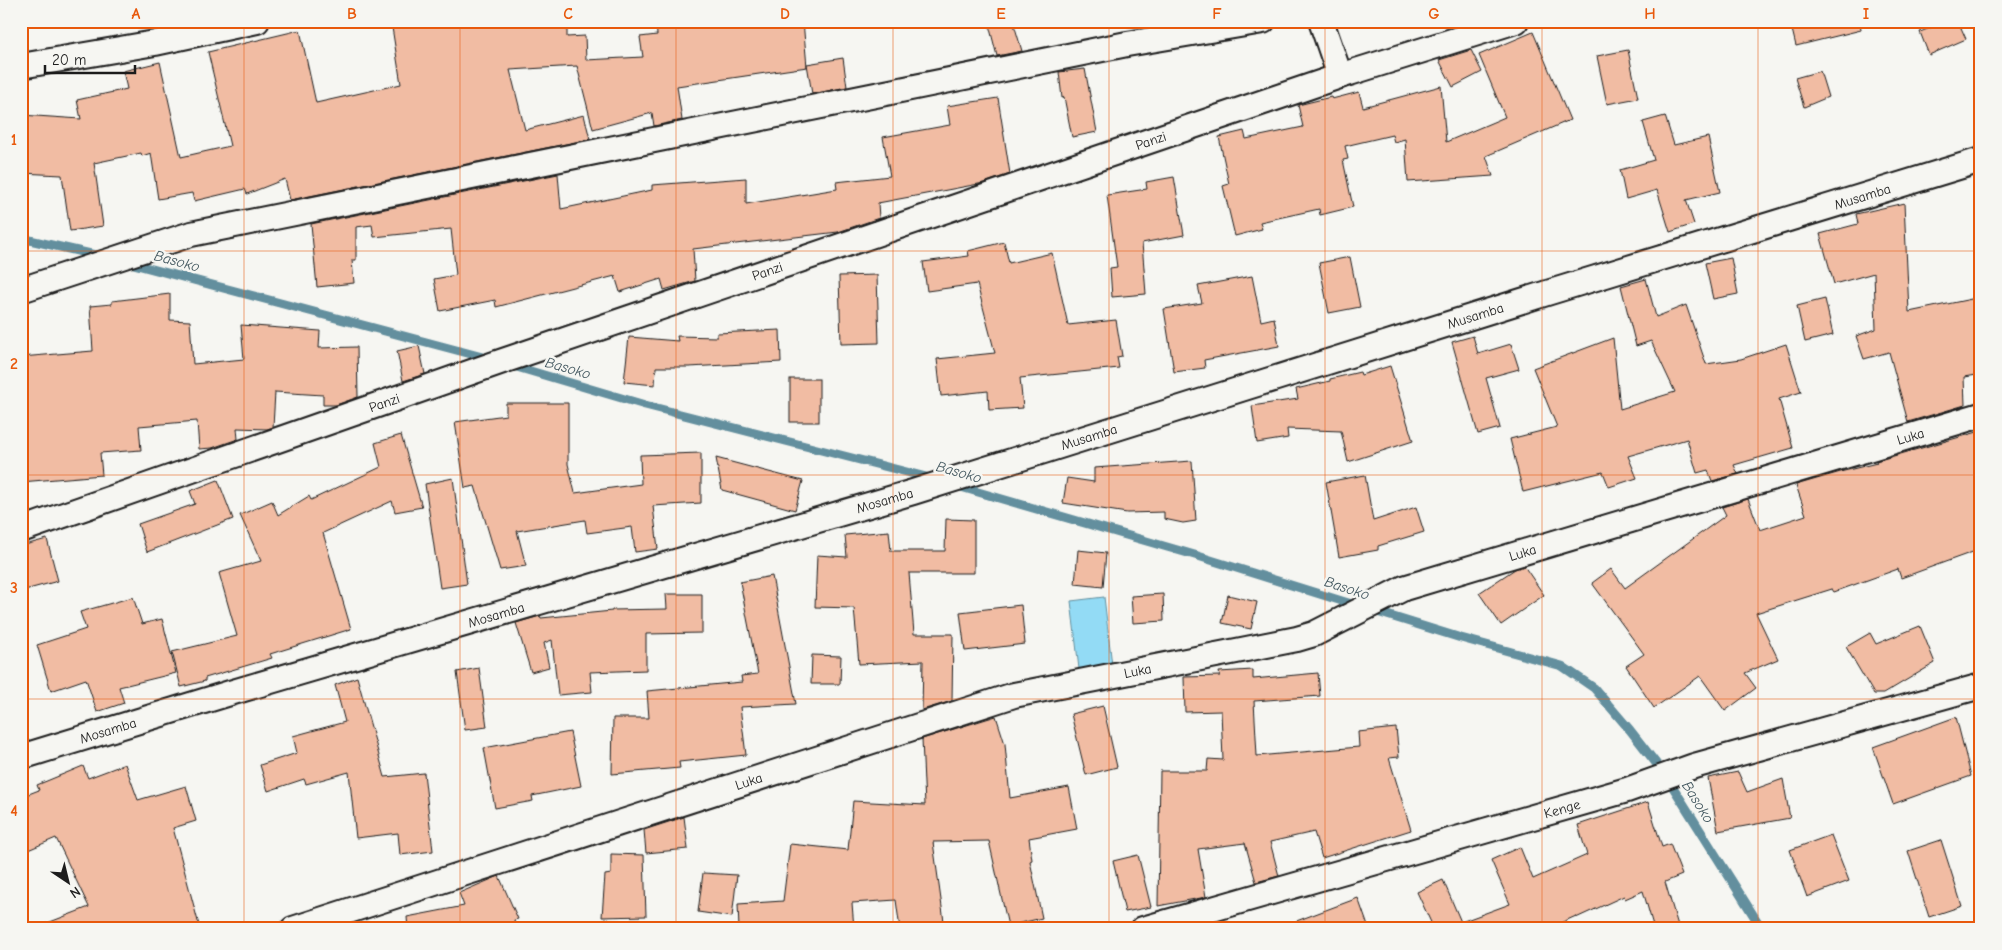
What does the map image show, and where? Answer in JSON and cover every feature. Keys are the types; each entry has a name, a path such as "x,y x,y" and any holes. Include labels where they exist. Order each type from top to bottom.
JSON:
{"street":[{"path":"21,66 155,43 257,21"},
{"path":"21,290 190,234 1127,44 1263,21"},
{"path":"1321,21 1340,76"},
{"name":"Panzi","path":"21,530 509,359 1340,76 1516,21"},
{"name":"Musamba","path":"972,474 1547,293 1981,160"},
{"name":"Luka","path":"293,929 1014,695 1297,639 1314,634 1404,588 1981,415"},
{"name":"Mosamba","path":"21,758 240,690 972,474"},
{"name":"Kenge","path":"1143,929 1627,790 1694,766 1981,686"}],"water":[{"path":"1104,597 1112,665 1079,669 1071,601"}],"building":[{"path":"391,21 567,21 567,37 585,36 586,60 643,57 640,37 657,35 656,21 803,21 807,67 677,86 682,120 654,126 652,113 593,129 577,66 510,70 525,130 584,115 590,139 290,200 285,179 247,194 245,189 194,201 192,193 158,199 151,153 142,156 141,153 94,163 103,226 70,231 62,175 21,173 21,115 81,119 77,100 127,89 123,71 160,62 181,157 230,146 208,52 300,30 316,103 401,84"},
{"path":"988,21 1013,21 1022,51 997,56"},
{"path":"1790,21 1860,21 1861,30 1796,46"},
{"path":"1948,21 1958,21 1966,39 1929,55 1920,32"},
{"path":"1533,32 1570,120 1486,156 1493,176 1408,182 1405,139 1394,142 1392,135 1345,146 1348,159 1343,160 1353,207 1320,215 1319,209 1260,222 1262,229 1235,236 1223,186 1229,184 1219,137 1244,131 1246,139 1303,127 1298,105 1331,97 1332,99 1359,92 1363,107 1441,86 1446,142 1505,117 1479,55"},
{"path":"1471,50 1482,72 1453,87 1439,60"},
{"path":"1628,50 1638,98 1607,104 1597,56"},
{"path":"843,58 847,87 812,94 807,64"},
{"path":"1085,69 1097,132 1072,137 1064,97 1062,98 1059,72"},
{"path":"1820,71 1828,97 1804,107 1795,78"},
{"path":"998,98 1010,174 984,183 878,203 879,218 838,232 693,249 695,281 664,290 661,279 620,292 615,276 496,307 495,300 440,311 434,279 456,275 451,229 374,237 372,225 356,227 356,260 352,260 354,283 317,287 311,224 558,174 561,209 652,190 652,185 746,178 746,204 837,189 836,182 890,176 883,137 950,125 947,106"},
{"path":"1665,116 1674,145 1708,137 1720,192 1686,200 1694,224 1670,232 1657,190 1626,199 1620,170 1654,160 1643,122"},
{"path":"1174,177 1184,235 1142,243 1146,294 1112,297 1110,268 1117,267 1107,195 1147,189 1146,182"},
{"path":"1904,203 1909,312 1981,297 1981,374 1964,377 1965,405 1908,422 1889,352 1864,359 1856,336 1876,329 1874,273 1834,284 1820,234 1858,224 1856,214"},
{"path":"1004,242 1009,263 1052,253 1068,325 1116,320 1122,356 1117,357 1119,368 1020,378 1023,408 989,410 988,391 941,396 937,359 995,353 977,284 927,291 923,262 969,256 968,251"},
{"path":"1350,257 1360,307 1329,313 1319,263"},
{"path":"1731,258 1738,294 1713,299 1705,263"},
{"path":"877,275 879,343 841,344 839,276"},
{"path":"1252,276 1261,321 1274,318 1279,346 1204,360 1205,368 1174,372 1164,309 1202,303 1198,286"},
{"path":"1646,279 1656,317 1686,305 1706,364 1741,359 1786,344 1801,392 1779,399 1793,448 1734,465 1738,474 1712,481 1708,470 1697,473 1687,439 1628,456 1637,478 1609,487 1603,472 1523,492 1510,439 1557,427 1533,368 1613,338 1620,409 1675,392 1651,341 1636,346 1621,286"},
{"path":"170,294 170,320 190,321 193,364 244,359 241,325 320,331 319,348 357,347 358,397 336,405 323,405 323,395 275,392 273,427 267,429 237,428 238,439 212,448 199,449 197,421 139,426 141,450 100,453 102,475 21,482 21,357 93,351 90,306 112,304 112,301"},
{"path":"1825,299 1833,335 1805,342 1797,306"},
{"path":"780,330 781,362 656,367 655,385 624,382 629,337 678,341 677,336 717,337 717,333"},
{"path":"1473,336 1478,354 1511,344 1519,369 1486,378 1500,428 1478,434 1452,342"},
{"path":"419,346 425,374 403,381 397,351"},
{"path":"1390,366 1413,441 1348,462 1341,431 1287,429 1288,438 1257,443 1252,406 1298,399 1296,389 1360,372 1361,375"},
{"path":"790,379 819,379 819,422 790,422"},
{"path":"506,403 568,403 568,464 575,493 641,484 640,455 701,453 701,503 653,506 658,549 635,552 632,527 587,533 585,520 517,531 526,566 500,570 475,486 465,488 455,422 506,415"},
{"path":"1981,431 1981,549 1901,578 1898,569 1834,592 1832,589 1756,613 1778,659 1745,673 1756,688 1725,711 1700,676 1654,708 1626,666 1644,654 1592,583 1611,569 1625,588 1726,515 1722,507 1748,499 1760,530 1806,515 1796,485 1877,463 1876,461"},
{"path":"401,435 422,507 395,512 392,501 323,533 351,629 270,654 272,658 205,678 205,681 181,687 172,652 237,636 219,573 261,561 240,515 272,501 278,515 309,496 311,500 381,467 375,443"},
{"path":"716,458 803,481 795,510 722,490"},
{"path":"1192,461 1196,521 1183,523 1164,519 1164,512 1127,513 1063,503 1067,478 1094,482 1094,468"},
{"path":"1365,475 1373,521 1416,507 1424,532 1378,546 1378,550 1339,557 1326,482"},
{"path":"453,478 467,584 440,588 425,484"},
{"path":"218,480 233,519 147,552 138,524 195,504 190,491"},
{"path":"946,519 974,520 974,573 909,573 914,634 953,634 952,701 922,710 923,661 859,664 854,608 815,607 817,555 847,557 845,535 889,531 891,551 945,551"},
{"path":"47,539 58,581 21,591 21,546"},
{"path":"1078,550 1106,553 1103,587 1075,584"},
{"path":"1524,566 1544,595 1501,625 1479,593 1515,569"},
{"path":"772,576 796,704 740,707 746,755 679,762 680,768 612,774 613,718 649,718 647,691 742,682 741,676 758,674 740,582"},
{"path":"666,594 702,594 702,633 646,634 646,670 590,672 592,692 558,695 552,640 544,643 549,667 531,672 516,623 540,616 541,618 612,610 667,609"},
{"path":"1163,594 1164,621 1133,623 1131,596"},
{"path":"1228,595 1257,602 1251,629 1222,623"},
{"path":"133,597 142,624 162,619 176,673 119,687 124,703 97,712 86,679 51,691 37,645 86,629 80,612"},
{"path":"1021,605 1025,644 965,651 960,612"},
{"path":"1920,626 1935,663 1883,694 1874,694 1846,647 1870,633 1876,644"},
{"path":"812,655 841,656 840,684 811,684"},
{"path":"479,668 487,727 465,730 457,672"},
{"path":"1253,670 1253,679 1318,673 1320,696 1254,701 1257,756 1359,747 1358,732 1396,728 1399,757 1389,758 1411,830 1322,858 1314,832 1270,842 1279,876 1256,882 1245,843 1198,849 1206,897 1158,906 1160,771 1207,771 1208,759 1223,760 1221,711 1185,712 1184,677 1220,676 1219,672"},
{"path":"357,677 385,777 424,773 433,851 400,855 398,833 356,838 349,772 306,784 304,779 268,791 260,765 297,753 293,736 345,722 335,685"},
{"path":"1103,706 1117,767 1086,775 1071,714"},
{"path":"996,716 1005,744 1010,798 1069,787 1077,829 1029,838 1032,860 1030,861 1042,918 1008,926 989,841 933,842 945,929 900,929 896,900 852,903 854,929 739,929 738,904 783,901 790,844 848,850 853,801 925,805 922,739"},
{"path":"1956,717 1971,776 1893,804 1873,747"},
{"path":"570,732 581,786 532,796 533,801 495,808 484,748"},
{"path":"125,764 138,800 186,786 196,821 173,828 200,929 37,929 37,927 89,907 56,838 21,853 21,797 39,790 37,785 83,766 88,778"},
{"path":"1738,772 1747,792 1783,779 1790,818 1718,831 1708,778"},
{"path":"1648,802 1662,847 1670,844 1682,875 1665,882 1679,929 1654,929 1643,891 1625,899 1624,896 1547,929 1434,929 1417,892 1443,880 1461,922 1510,904 1491,860 1520,847 1533,879 1587,855 1578,825"},
{"path":"684,817 688,849 646,853 644,830"},
{"path":"1831,835 1849,881 1807,897 1790,850"},
{"path":"1941,840 1962,906 1929,917 1908,851"},
{"path":"611,854 644,855 646,916 602,917 605,875 611,874"},
{"path":"1138,855 1151,907 1125,912 1113,861"},
{"path":"703,873 737,875 732,917 698,912"},
{"path":"499,876 518,919 514,920 516,929 408,929 407,917 464,906 459,893"},
{"path":"1358,898 1369,929 1284,929 1283,926"}],"waterway":[{"name":"Basoko","path":"21,238 104,257"},
{"name":"Basoko","path":"126,262 490,359"},
{"name":"Basoko","path":"510,365 645,405 934,479"},
{"name":"Basoko","path":"954,485 1198,556 1358,606"},
{"name":"Basoko","path":"1371,610 1461,638 1562,666 1594,688 1666,776 1762,929"}]}
